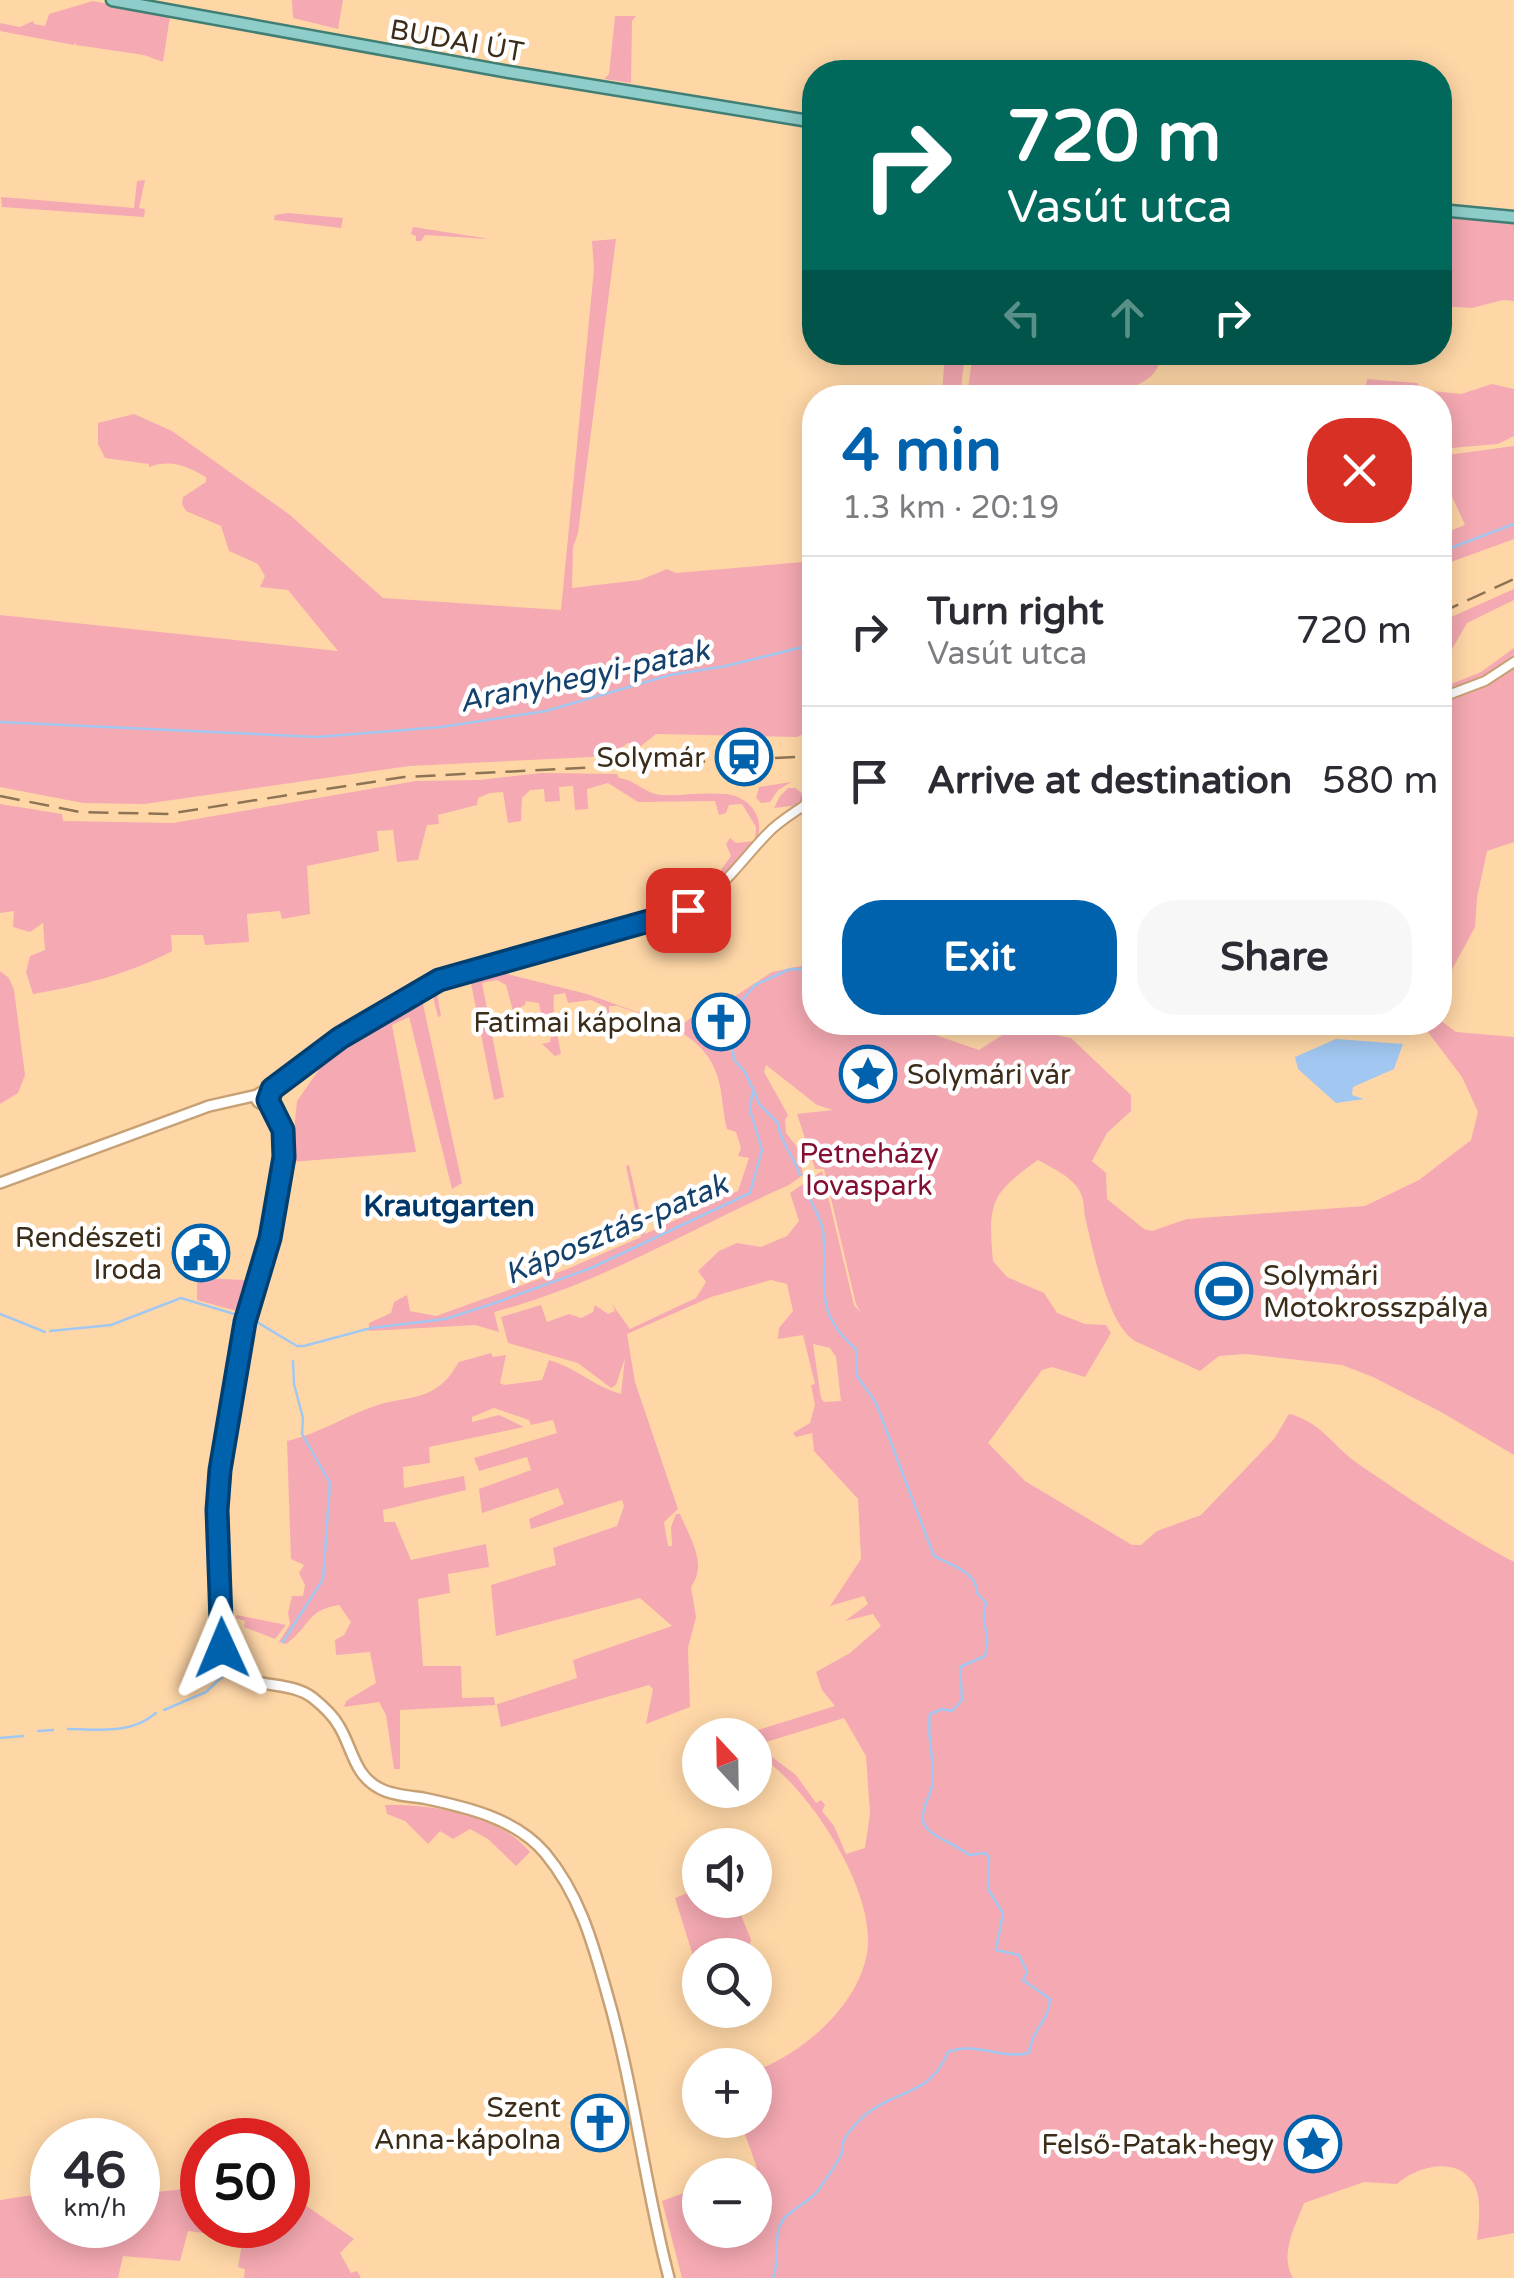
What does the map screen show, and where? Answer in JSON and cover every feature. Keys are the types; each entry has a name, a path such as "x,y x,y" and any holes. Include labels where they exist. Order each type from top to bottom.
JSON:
{"main road":[{"name":"BUDAI ÚT","path":"112,0 802,120"},
{"path":"1452,211 1514,217"},
{"path":"0,1183 209,1106 262,1099 275,1115 284,1134 282,1181 245,1322 217,1510 222,1648 226,1662 239,1677 298,1689 322,1706 339,1725 358,1769 378,1788 474,1810 517,1830 542,1849 576,1897 588,1924 619,2036 669,2278"}],"street":[{"path":"1452,694 1476,686 1514,662"},
{"path":"262,1099 276,1080 291,1075 347,1034 452,974 698,906 764,837 802,806"},
{"path":"782,821 802,817"}],"green space":[{"path":"292,0 343,0 338,29 293,18"},
{"path":"93,1 170,16 163,62 76,42 74,45 0,31 0,23 20,27 33,21 45,26 49,14"},
{"path":"615,16 636,16 632,21 631,83 604,79 609,74"},
{"path":"145,180 139,208 145,209 144,217 2,207 1,197 134,208 137,181"},
{"path":"275,215 343,218 341,228 274,220"},
{"path":"1452,215 1514,222 1514,301 1472,308 1452,307"},
{"path":"413,227 490,239 425,235 416,241 411,234"},
{"path":"616,239 578,533 573,547 572,588 640,580 667,569 676,573 802,562 802,735 656,734 641,746 628,743 612,756 409,766 144,804 83,803 0,787 0,615 338,651 288,590 260,587 265,576 258,564 229,551 221,526 186,511 183,497 206,482 206,477 179,465 149,467 105,458 98,444 98,423 134,414 172,431 290,515 383,598 561,610 594,269 592,241"},
{"path":"944,365 964,365 961,385 943,385"},
{"path":"971,365 1158,365 1145,380 1134,385 969,385"},
{"path":"1367,379 1419,385 1366,385"},
{"path":"1492,384 1514,389 1514,436 1498,444 1452,448 1452,393"},
{"path":"1514,446 1514,539 1452,562 1452,530 1465,525 1452,496 1452,454"},
{"path":"1514,589 1514,600 1467,623 1452,649 1452,617"},
{"path":"1514,648 1514,842 1487,851 1475,927 1452,970 1452,684 1481,672"},
{"path":"541,773 617,774 662,795 733,795 754,810 759,825 755,840 756,827 742,804 729,805 726,813 719,815 715,801 638,802 608,783 587,789 588,809 575,810 573,786 559,787 560,801 545,802 544,789 530,790 522,798 521,821 508,823 503,792 490,793 478,798 477,805 438,815 439,824 427,825 418,860 397,862 393,830 377,831 379,851 307,866 310,914 282,919 280,911 247,914 249,942 205,945 203,935 171,935 172,951 139,966 87,983 33,994 26,972 30,956 45,950 43,923 30,932 13,927 14,911 0,913 0,804 62,814 63,821 173,823 416,781 479,780"},
{"path":"791,782 778,790 770,802 761,803 756,798 759,787"},
{"path":"788,788 802,793 800,805 774,808 780,796"},
{"path":"730,838 736,843 755,841 725,879 721,870 731,856 726,844"},
{"name":"Petneházy lovaspark","path":"802,966 802,1035 935,1035 979,1050 1002,1035 1071,1038 1131,1095 1131,1111 1107,1133 1092,1161 1106,1173 1107,1199 1144,1229 1152,1231 1187,1219 1365,1206 1419,1180 1471,1140 1478,1112 1462,1077 1430,1035 1452,1035 1452,1029 1514,1037 1514,1455 1441,1412 1342,1365 1246,1354 1219,1356 1200,1371 1135,1341 1116,1319 1109,1303 1078,1188 1038,1160 1010,1182 996,1202 991,1226 993,1261 1007,1277 1044,1293 1057,1313 1085,1324 1106,1325 1111,1333 1085,1377 1052,1367 1042,1370 988,1443 1025,1481 1132,1545 1141,1545 1157,1531 1201,1515 1274,1439 1289,1414 1318,1428 1357,1463 1415,1502 1514,1562 1514,2233 1477,2240 1479,2204 1474,2184 1458,2169 1437,2166 1415,2172 1397,2184 1364,2182 1304,2203 1288,2250 1293,2278 682,2278 662,2201 682,2194 682,2248 772,2248 772,2158 753,2158 746,2138 772,2138 772,2063 809,2040 840,2009 862,1973 867,1953 867,1928 850,1871 816,1813 772,1765 772,1757 796,1775 816,1803 821,1800 825,1805 822,1811 834,1826 846,1854 865,1848 870,1814 866,1756 844,1718 772,1740 772,1726 835,1706 822,1690 816,1672 850,1653 881,1626 873,1614 845,1621 868,1604 864,1596 830,1606 861,1559 858,1499 814,1451 812,1433 796,1437 793,1433 810,1423 815,1405 811,1385 815,1384 803,1335 778,1339 779,1328 793,1311 787,1284 771,1280 711,1297 627,1334 635,1382 678,1509 664,1522 668,1546 672,1546 671,1527 676,1514 680,1514 698,1560 691,1587 696,1617 688,1648 690,1707 646,1724 653,1689 649,1685 501,1727 497,1705 400,1710 400,1769 394,1769 386,1715 379,1702 344,1707 346,1701 376,1683 370,1652 336,1655 335,1640 344,1635 351,1622 339,1605 314,1615 286,1644 279,1642 290,1624 292,1596 303,1596 305,1585 299,1573 304,1565 291,1559 287,1441 369,1408 427,1393 445,1381 459,1362 491,1353 493,1357 506,1355 500,1383 504,1385 542,1380 549,1360 621,1394 625,1358 616,1385 611,1388 578,1363 508,1343 501,1317 541,1305 547,1322 569,1314 581,1318 593,1312 595,1305 608,1314 615,1311 612,1304 630,1329 696,1298 706,1282 698,1271 719,1251 737,1243 761,1247 787,1236 799,1221 790,1193 822,1171 854,1305 861,1313 824,1169 815,1169 797,1114 833,1110 817,1105 766,1065 764,1072 788,1115 786,1133 806,1158 800,1159 803,1175 789,1185 570,1287 494,1312 499,1332 475,1325 369,1331 369,1323 391,1313 394,1302 407,1295 410,1311 436,1316 567,1269 641,1237 626,1166 629,1165 645,1234 738,1191 749,1158 738,1156 741,1148 736,1132 727,1129 717,1075 701,1048 676,1030 618,1006 609,1006 609,1023 606,1007 591,1000 568,1003 565,993 554,995 561,1054 555,1056 542,1044 550,1042 552,1030 544,1030 539,1003 526,1001 513,1011 506,985 497,980 482,983 504,1097 494,1100 471,983 437,994 441,1016 438,1017 433,996 423,1004 462,1183 452,1189 409,1017 392,1025 416,1152 291,1162 297,1101 330,1054 389,1013 438,987 491,970 587,994 679,1027 692,1017 714,1010 772,972","holes":["813,1344 830,1348 836,1357 841,1401 824,1402","494,1408 529,1420 531,1425 553,1420 557,1433 474,1458 479,1471 527,1457 531,1470 479,1489 482,1513 558,1488 564,1504 529,1519 531,1529 622,1500 624,1506 617,1526 553,1548 556,1565 491,1585 496,1636 640,1598 672,1626 573,1660 577,1678 495,1705 494,1697 462,1698 461,1666 423,1666 418,1599 450,1593 448,1574 489,1567 486,1544 411,1560 395,1522 384,1522 383,1510 466,1490 464,1476 404,1488 403,1467 430,1463 429,1447 524,1427 499,1415 472,1422 472,1417"]},
{"path":"0,971 9,978 14,990 25,1075 18,1093 0,1104"},
{"path":"197,1278 245,1280 237,1311 197,1300"},
{"path":"237,1615 286,1625 275,1639 244,1627 245,1621"},
{"path":"385,1805 443,1809 483,1820 501,1828 530,1852 516,1866 488,1839 470,1829 453,1839 440,1831 428,1844 405,1821 387,1814"},
{"path":"682,1895 682,1918 742,1918 750,1938 688,1938 675,1898"},
{"path":"180,2189 180,2248 183,2248 180,2261 123,2256 118,2278 0,2278 0,2200 30,2195 30,2248 160,2248 160,2192"},
{"path":"310,2208 354,2239 340,2253 351,2273 357,2271 361,2278 244,2278 245,2269 238,2267 241,2248 310,2248"}],"water":[{"path":"1336,1039 1403,1044 1394,1069 1353,1087 1352,1095 1364,1099 1336,1103 1298,1069 1295,1057"}],"waterway":[{"name":"Aranyhegyi-patak","path":"1452,547 1514,524"},
{"name":"Aranyhegyi-patak","path":"0,722 317,737 441,727 546,711 670,675 802,647"},
{"path":"800,1175 778,1123 760,1105 745,1072 734,1060 729,1016 755,985 790,969 802,969"},
{"name":"Káposztás-patak","path":"252,1319 297,1346 304,1346 371,1328 445,1319 591,1268 750,1193 762,1150 750,1110 753,1087"},
{"path":"773,2278 780,2225 820,2188 841,2155 845,2137 859,2121 876,2107 922,2085 948,2052 969,2048 1029,2053 1050,1999 1023,1980 1027,1972 1019,1955 996,1950 1003,1913 988,1889 989,1857 985,1853 969,1855 924,1824 933,1777 930,1714 942,1709 952,1711 962,1700 960,1667 985,1656 986,1603 968,1574 934,1556 876,1403 857,1376 856,1349 832,1321 827,1308 823,1232 804,1188"},
{"name":"Káposztás-patak","path":"50,1331 111,1325 181,1298 244,1317"},
{"name":"Káposztás-patak","path":"0,1314 45,1332"},
{"path":"283,1642 323,1579 330,1483 302,1434 293,1361"},
{"path":"164,1710 206,1692 225,1674"},
{"path":"68,1729 125,1728 156,1713"},
{"path":"38,1731 53,1730"},
{"path":"0,1738 23,1736"}],"railway":[{"path":"1452,607 1514,579"},
{"path":"0,796 80,812 167,814 404,777 802,757"}],"place":[{"name":"Solymár","path":"744,757"},
{"name":"Fatimai kápolna","path":"721,1022"},
{"name":"Solymári vár","path":"868,1074"},
{"name":"Rendészeti Iroda","path":"201,1253"},
{"name":"Solymári Motokrosszpálya","path":"1224,1291"},
{"name":"Szent Anna-kápolna","path":"600,2123"},
{"name":"Felső-Patak-hegy","path":"1313,2144"}],"district":[{"name":"Krautgarten","path":"449,1206"}],"route":[{"path":"222,1648 217,1510 220,1470 245,1322 278,1204 285,1147 283,1130 268,1100 272,1089 308,1066 340,1038 452,974 688,910"}]}
